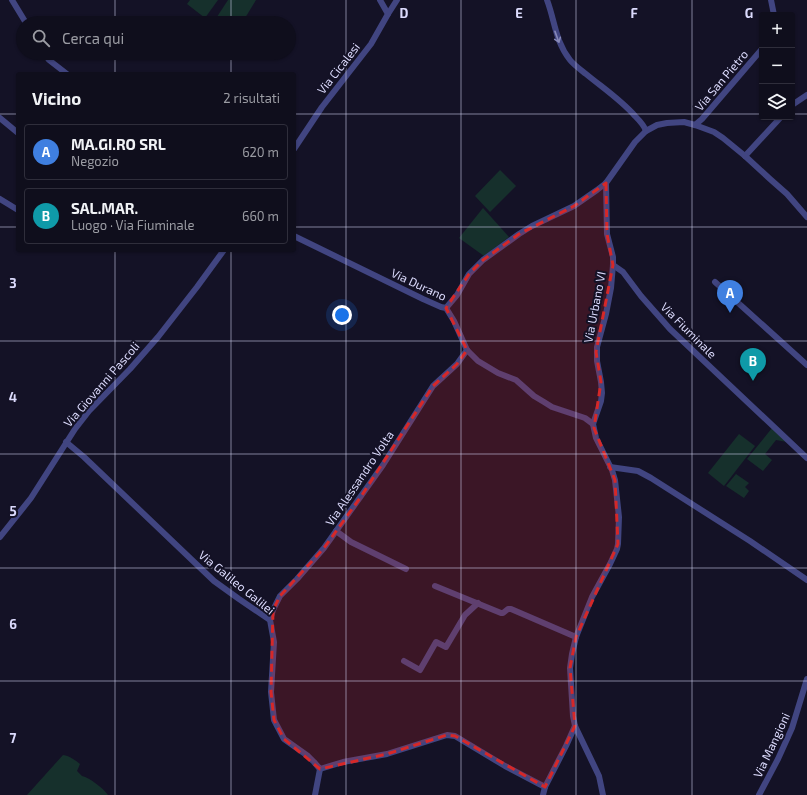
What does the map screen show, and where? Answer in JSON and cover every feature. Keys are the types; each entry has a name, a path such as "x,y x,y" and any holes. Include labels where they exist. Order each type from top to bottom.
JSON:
{"street":[{"path":"12,0 22,16"},
{"path":"380,0 388,14"},
{"name":"Via Cicalesi","path":"296,145 322,108 371,44 397,0"},
{"path":"547,0 562,50 571,61 604,90 617,98 628,108 645,126 646,131"},
{"path":"771,0 773,12"},
{"name":"Via San Pietro","path":"695,125 702,119 759,52"},
{"path":"49,60 64,72"},
{"path":"795,103 807,95"},
{"path":"0,118 16,131"},
{"path":"745,156 778,120"},
{"path":"446,308 457,295 469,274 483,260 519,234 532,226 574,206 606,183 635,142 646,131 657,125 684,122 714,132 745,156 787,194 807,217"},
{"name":"Via Urbano VI","path":"593,424 600,406 602,393 597,361 597,347 611,288 613,265 613,257 607,234 606,183"},
{"path":"0,199 16,209"},
{"name":"Via Durano","path":"296,237 423,299 446,308 454,321 467,350 478,361 498,373 516,380 534,396 552,407 585,418 593,424"},
{"name":"Via Giovanni Pascoli","path":"0,537 31,498 66,442 89,411 130,369 158,337 223,252"},
{"name":"Via Fiuminale","path":"613,265 622,272 670,329 807,458"},
{"path":"715,282 807,365"},
{"name":"Via Alessandro Volta","path":"270,620 280,596 320,553 336,532 383,465 433,386 457,364 467,350"},
{"path":"593,424 596,438 615,480 619,517 618,544 617,549 592,598 576,637 570,668 575,726 599,776 603,795"},
{"name":"Via Galileo Galilei","path":"66,442 214,580 238,599 270,620 274,642 270,692 274,720 284,739 308,756 320,769"},
{"path":"610,467 638,471 651,478 750,541 807,580"},
{"path":"336,532 351,542 406,569"},
{"path":"436,586 501,613 511,609 576,637"},
{"path":"404,661 420,670 436,642 446,647 465,615 478,603"},
{"name":"Via Mangioni","path":"759,795 792,728 807,679"},
{"path":"543,795 545,787 575,726"},
{"path":"314,795 320,769 344,762 393,752 447,734 456,736 505,766 545,787"}],"highlighted area":[{"path":"606,183 607,234 613,265 596,352 601,382 594,428 615,480 618,544 576,637 570,668 575,726 545,787 455,736 447,735 387,754 320,769 284,739 274,720 271,692 273,610 280,596 324,548 360,498 433,386 457,364 467,350 446,308 469,274 483,260 519,234 574,206"}],"green space":[{"path":"190,0 218,0 206,16 202,16 187,4"},
{"path":"228,0 256,0 246,16 218,16"},
{"path":"500,170 516,186 490,212 475,196"},
{"path":"483,208 509,237 484,256 459,238"},
{"path":"772,428 787,442 776,440 765,454 772,460 763,471 747,459"},
{"path":"739,434 755,446 724,486 708,473"},
{"path":"736,474 749,483 745,487 749,491 744,498 726,486"},
{"path":"63,755 70,757 80,764 77,771 82,776 103,789 108,795 27,795"}],"place":[{"name":"MA.GI.RO SRL","path":"730,313"},
{"name":"SAL.MAR.","path":"753,381"}]}
